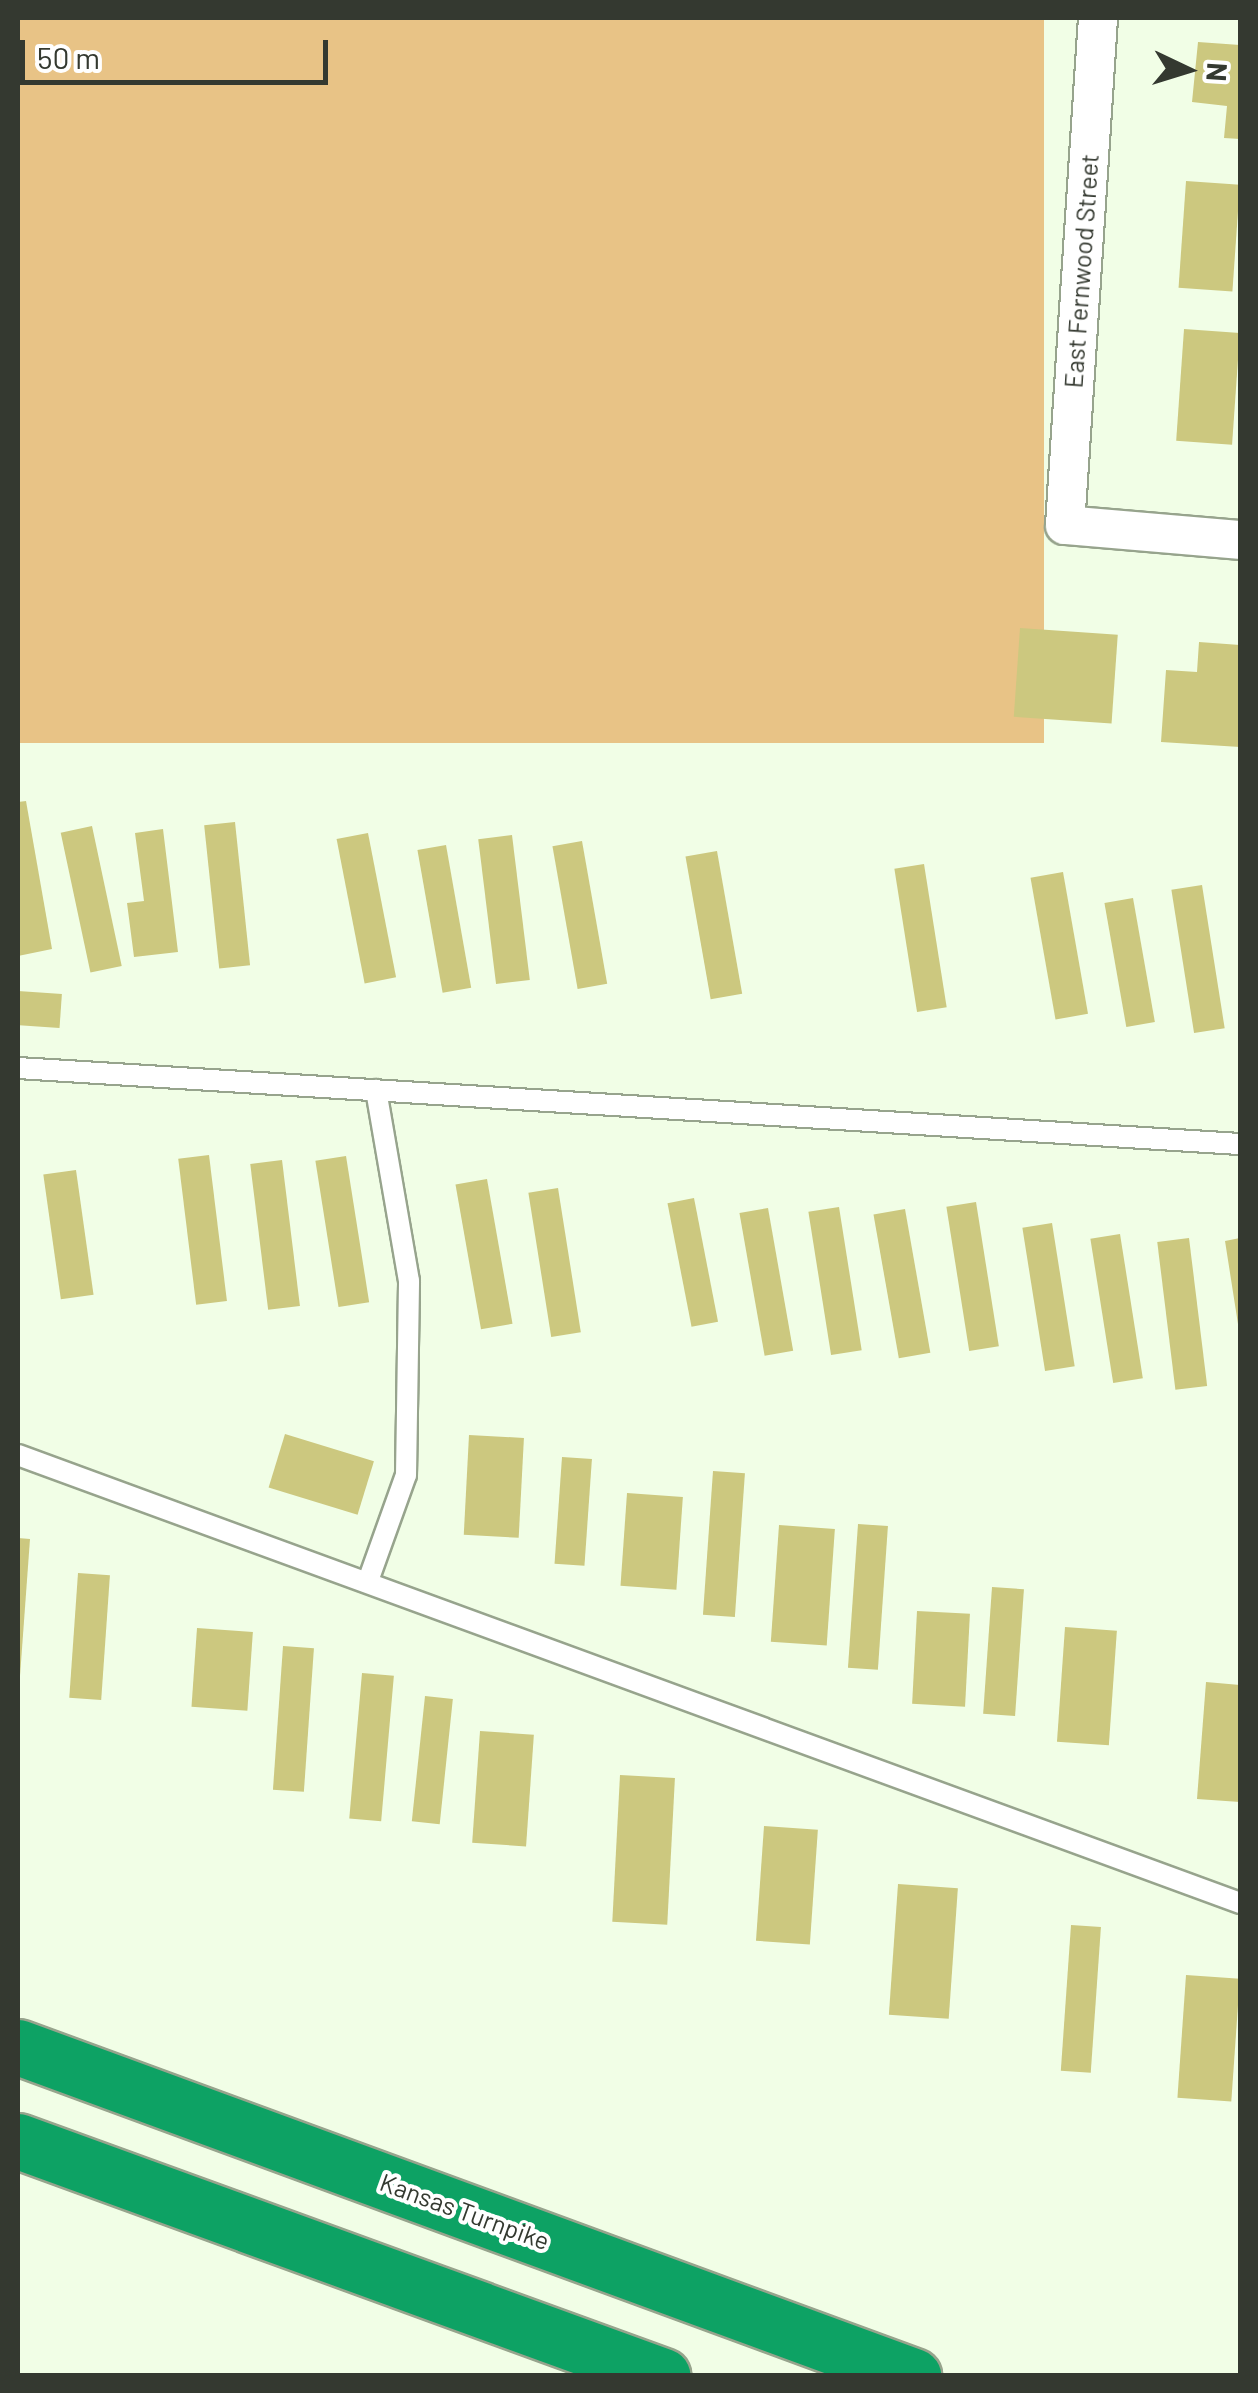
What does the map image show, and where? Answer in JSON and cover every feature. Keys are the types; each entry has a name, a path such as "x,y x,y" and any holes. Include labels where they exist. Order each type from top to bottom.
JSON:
{"highway":[{"name":"Kansas Turnpike","path":"18,2046 913,2376"},
{"path":"18,2141 664,2376"}],"street":[{"name":"East Fernwood Street","path":"1098,18 1066,526 1240,540"}],"lane":[{"path":"18,1068 1240,1144"},
{"path":"368,1581 406,1475 409,1281 376,1090"},
{"path":"18,1455 1240,1904"}],"shaded area":[{"path":"18,18 1044,18 1044,743 18,743"}],"building":[{"path":"1198,42 1240,45 1240,139 1224,138 1227,106 1192,102"},
{"path":"1186,181 1240,185 1232,292 1179,288"},
{"path":"1184,329 1240,333 1232,445 1176,441"},
{"path":"1020,628 1118,635 1112,724 1014,717"},
{"path":"1199,642 1240,645 1240,747 1161,742 1166,670 1197,672"},
{"path":"26,801 52,949 18,956 18,802"},
{"path":"235,822 250,965 219,968 204,825"},
{"path":"92,826 122,966 90,973 61,833"},
{"path":"163,829 178,952 134,957 127,903 144,901 135,833"},
{"path":"368,833 396,977 365,983 337,839"},
{"path":"512,835 530,980 496,984 478,839"},
{"path":"582,841 607,984 578,989 552,846"},
{"path":"446,845 471,988 443,993 417,850"},
{"path":"717,851 742,994 711,999 685,857"},
{"path":"924,864 947,1007 917,1012 894,869"},
{"path":"1063,872 1088,1014 1056,1020 1031,878"},
{"path":"1202,885 1225,1028 1194,1033 1171,890"},
{"path":"1133,898 1155,1022 1126,1027 1104,903"},
{"path":"18,991 62,994 60,1028 18,1025"},
{"path":"209,1155 227,1301 196,1305 178,1159"},
{"path":"346,1156 369,1302 339,1307 315,1161"},
{"path":"282,1160 300,1306 268,1310 250,1164"},
{"path":"76,1170 94,1295 61,1299 43,1175"},
{"path":"487,1179 513,1324 481,1329 455,1185"},
{"path":"558,1188 581,1332 551,1337 528,1193"},
{"path":"694,1198 718,1322 692,1327 667,1203"},
{"path":"976,1202 999,1346 969,1351 946,1207"},
{"path":"839,1207 862,1350 831,1355 808,1212"},
{"path":"768,1208 793,1351 765,1356 739,1213"},
{"path":"905,1209 930,1353 899,1358 873,1215"},
{"path":"1052,1223 1075,1366 1045,1371 1022,1228"},
{"path":"1120,1234 1143,1378 1113,1383 1090,1239"},
{"path":"1189,1238 1207,1386 1175,1390 1157,1242"},
{"path":"1240,1238 1240,1323 1238,1324 1225,1241"},
{"path":"285,1434 374,1461 358,1515 269,1488"},
{"path":"469,1435 524,1438 519,1538 464,1535"},
{"path":"562,1457 592,1459 584,1566 555,1564"},
{"path":"713,1471 745,1473 735,1617 703,1615"},
{"path":"627,1493 683,1497 676,1590 621,1586"},
{"path":"858,1524 888,1526 878,1670 848,1668"},
{"path":"779,1525 835,1529 827,1646 771,1642"},
{"path":"18,1538 30,1539 20,1676 18,1675"},
{"path":"78,1573 110,1575 101,1700 69,1698"},
{"path":"992,1587 1024,1589 1015,1716 983,1714"},
{"path":"917,1611 970,1614 965,1707 912,1704"},
{"path":"1065,1627 1117,1631 1109,1745 1057,1742"},
{"path":"197,1628 253,1632 247,1711 191,1707"},
{"path":"283,1646 314,1648 304,1792 273,1790"},
{"path":"362,1673 394,1676 381,1821 349,1818"},
{"path":"1206,1682 1240,1685 1240,1802 1197,1799"},
{"path":"425,1696 453,1699 440,1824 412,1821"},
{"path":"480,1731 534,1735 526,1846 472,1843"},
{"path":"620,1775 675,1778 667,1925 612,1922"},
{"path":"764,1826 818,1830 810,1944 756,1941"},
{"path":"898,1884 958,1888 949,2019 889,2015"},
{"path":"1071,1925 1101,1927 1091,2073 1061,2071"},
{"path":"1186,1975 1240,1979 1231,2101 1177,2098"}]}
